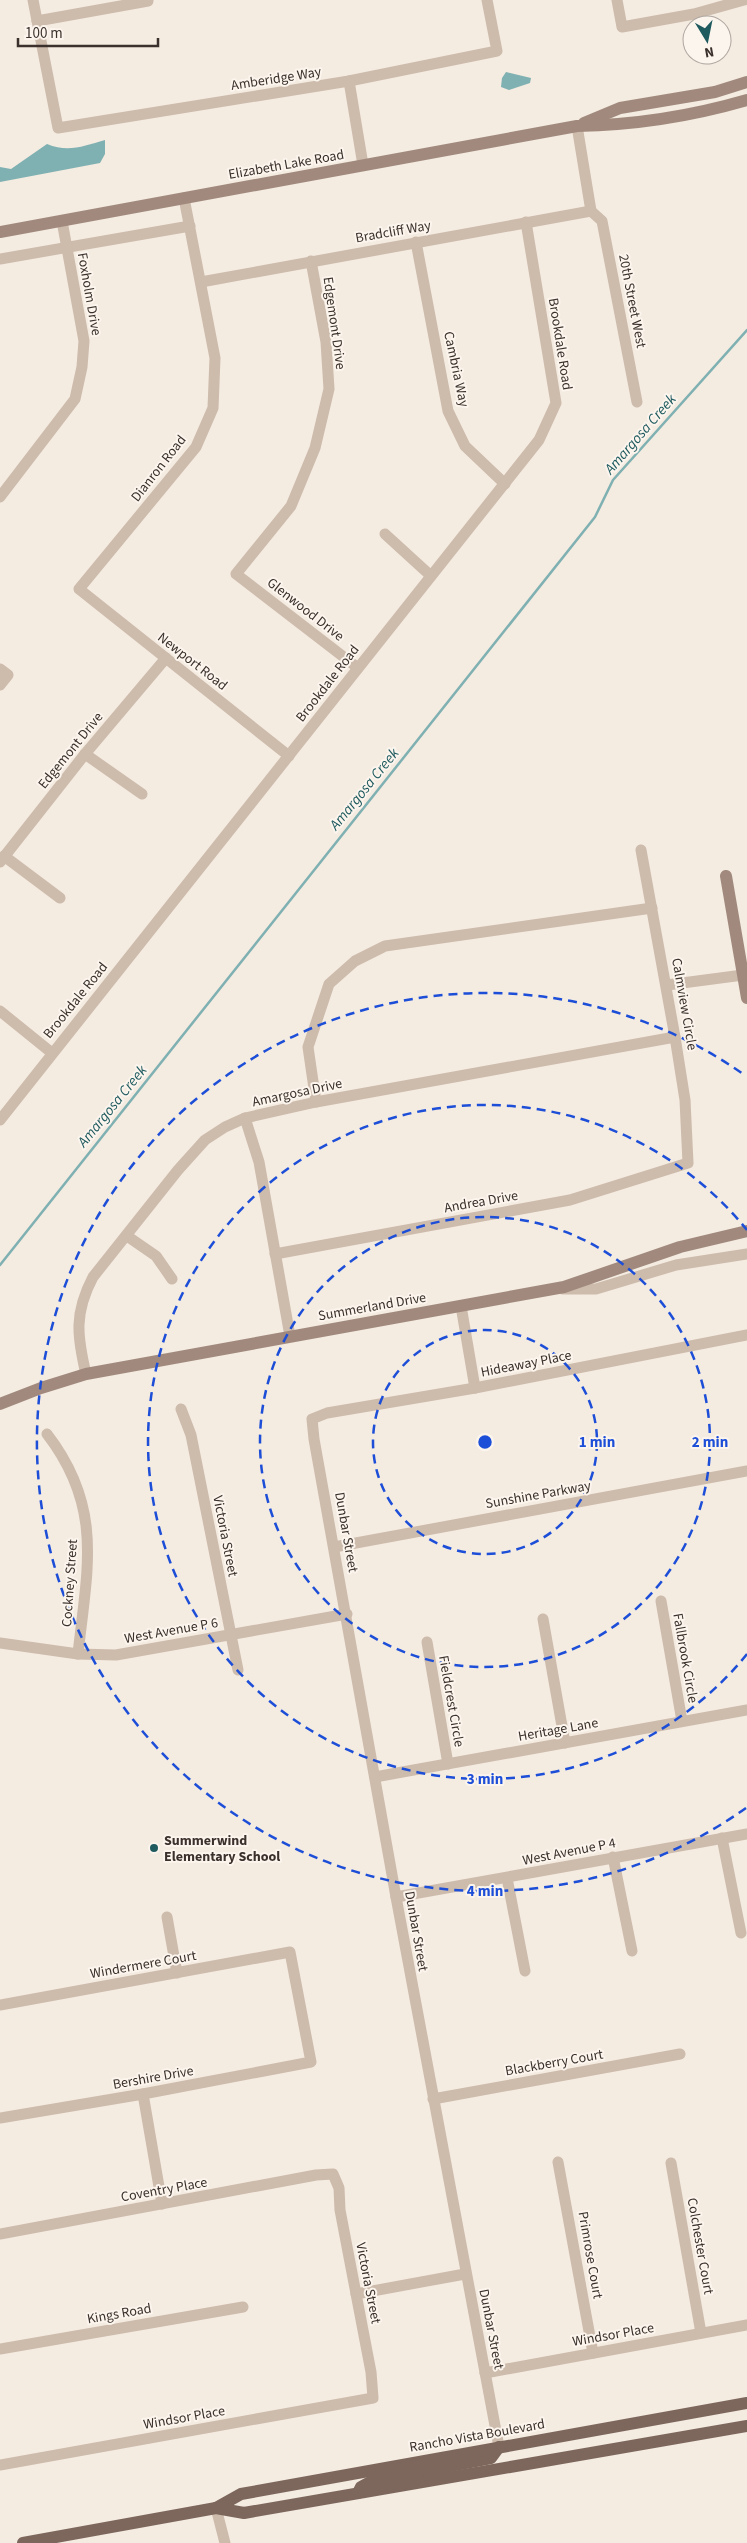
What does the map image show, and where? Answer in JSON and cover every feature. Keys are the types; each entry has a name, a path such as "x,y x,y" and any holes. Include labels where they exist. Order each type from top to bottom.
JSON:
{"main road":[{"name":"Elizabeth Lake Road","path":"577,126 620,108 715,92 747,82"},
{"name":"Elizabeth Lake Road","path":"0,232 577,126 622,126 719,108 747,100"},
{"path":"726,876 747,998"},
{"name":"Summerland Drive","path":"0,1404 86,1374 564,1287 680,1247 747,1231"},
{"name":"Rancho Vista Boulevard","path":"23,2543 216,2508 241,2494 747,2403"},
{"name":"Rancho Vista Boulevard","path":"216,2508 244,2513 747,2426"},
{"path":"358,2493 362,2487 372,2481 491,2458 499,2447"}],"street":[{"path":"33,0 37,21 148,1"},
{"name":"Amberidge Way","path":"37,21 58,128 349,81 497,52 487,0"},
{"path":"617,0 622,27 694,14 744,0"},
{"path":"349,81 363,165"},
{"path":"577,126 591,211"},
{"name":"Dianron Road","path":"79,589 196,448 214,408 215,358 184,198"},
{"name":"Bradcliff Way","path":"201,282 591,211"},
{"name":"20th Street West","path":"591,211 602,221 637,402"},
{"name":"Foxholm Drive","path":"0,497 75,399 82,367 84,341 62,221"},
{"name":"Brookdale Road","path":"0,1120 539,440 556,403 526,222"},
{"path":"0,259 190,226"},
{"name":"Cambria Way","path":"416,242 448,410 465,446 505,484"},
{"name":"Edgemont Drive","path":"236,574 291,506 315,448 329,390 326,342 310,261"},
{"path":"386,534 431,576"},
{"name":"Glenwood Drive","path":"236,574 358,668"},
{"name":"Newport Road","path":"79,589 289,756"},
{"name":"Edgemont Drive","path":"2,859 85,754 166,658"},
{"path":"0,685 4,672"},
{"path":"85,754 142,794"},
{"name":"Calmview Circle","path":"641,850 667,985 685,1100 688,1163"},
{"path":"2,859 60,898"},
{"path":"316,1102 308,1047 329,984 355,961 385,946 652,908"},
{"path":"667,985 743,975"},
{"path":"0,1011 52,1053"},
{"name":"Amargosa Drive","path":"86,1374 78,1321 82,1297 93,1277 178,1170 205,1140 225,1127 245,1118 316,1102 675,1037"},
{"path":"245,1118 259,1162 290,1336"},
{"name":"Andrea Drive","path":"275,1254 570,1200 688,1163"},
{"path":"127,1236 156,1256 172,1279"},
{"path":"552,1289 596,1289 676,1265 747,1254"},
{"path":"461,1306 475,1388"},
{"name":"Hideaway Place","path":"312,1419 327,1412 475,1388 747,1335"},
{"name":"Victoria Street","path":"181,1409 191,1435 238,1670"},
{"name":"Dunbar Street","path":"312,1419 396,1898 465,2274 499,2447"},
{"name":"Cockney Street","path":"47,1434 63,1455 81,1498 87,1524 88,1551 78,1654"},
{"name":"Sunshine Parkway","path":"334,1547 747,1471"},
{"name":"Fallbrook Circle","path":"661,1601 682,1721"},
{"name":"West Avenue P 6","path":"0,1643 78,1654 116,1655 347,1614"},
{"path":"543,1619 565,1743"},
{"name":"Fieldcrest Circle","path":"427,1642 448,1764"},
{"name":"Heritage Lane","path":"374,1777 747,1710"},
{"name":"West Avenue P 4","path":"396,1898 747,1834"},
{"path":"722,1838 742,1932"},
{"path":"613,1857 632,1951"},
{"path":"507,1878 525,1971"},
{"path":"167,1917 177,1973"},
{"name":"Windermere Court","path":"0,2005 290,1952 311,2062"},
{"name":"Blackberry Court","path":"433,2099 680,2054"},
{"name":"Bershire Drive","path":"0,2118 143,2094 311,2062"},
{"path":"143,2094 162,2204"},
{"name":"Primrose Court","path":"558,2162 593,2352"},
{"name":"Colchester Court","path":"671,2163 701,2333"},
{"name":"Victoria Street","path":"333,2174 339,2188 340,2210 371,2372 372,2398"},
{"name":"Coventry Place","path":"0,2234 316,2175 333,2174"},
{"path":"356,2294 465,2274"},
{"name":"Kings Road","path":"0,2349 243,2307"},
{"name":"Windsor Place","path":"485,2373 747,2325"},
{"name":"Windsor Place","path":"0,2465 372,2398"},
{"path":"216,2508 225,2543"}],"water":[{"path":"506,72 531,78 530,83 509,90 501,87 502,78"},
{"path":"105,140 105,154 100,163 0,182 0,167 11,169 47,144 55,147 69,148"}],"waterway":[{"name":"Amargosa Creek","path":"0,1265 595,517 613,480 747,330"}],"place":[{"name":"Summerwind Elementary School","path":"154,1848"}]}
